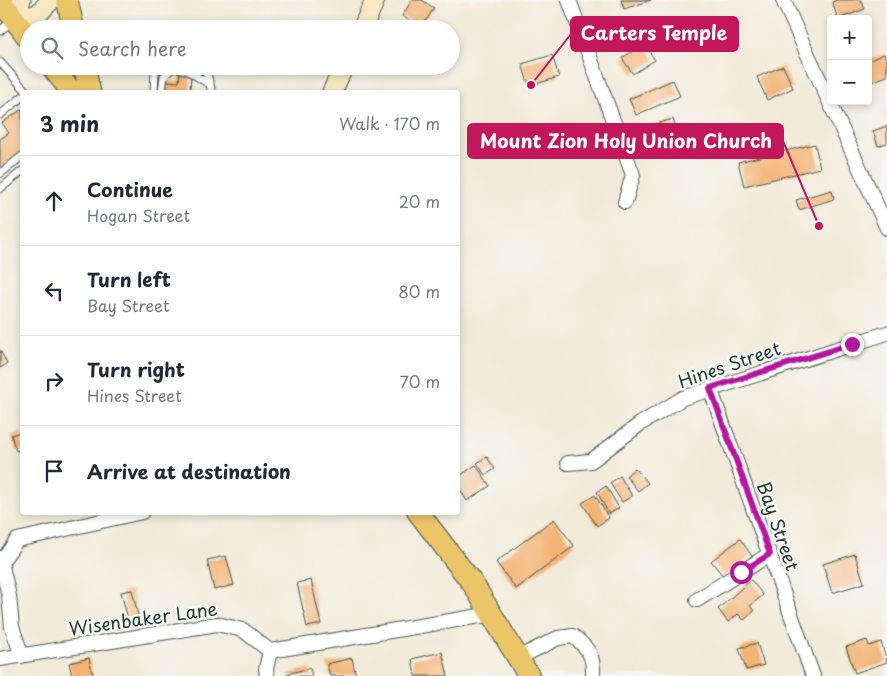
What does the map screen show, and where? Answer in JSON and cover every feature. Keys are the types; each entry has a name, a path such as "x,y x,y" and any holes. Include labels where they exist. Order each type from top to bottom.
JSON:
{"main road":[{"path":"0,0 20,27"},
{"path":"67,0 72,20"},
{"path":"58,75 70,90"},
{"path":"86,75 90,90"},
{"path":"420,515 452,555 492,614 521,667 529,676"}],"street":[{"path":"12,17 38,14 51,0"},
{"path":"366,20 375,0"},
{"path":"570,0 633,175 625,202"},
{"path":"783,0 887,228"},
{"path":"333,90 340,75"},
{"name":"Hines Street","path":"568,463 591,461 664,408 710,388 887,333"},
{"name":"Bay Street","path":"710,388 814,676"},
{"path":"22,656 12,626 1,559 17,540 86,518 114,515"},
{"path":"697,600 770,554"},
{"path":"267,676 266,669 270,651 492,614"},
{"name":"Wisenbaker Lane","path":"0,659 217,624 243,630 270,651"},
{"path":"521,667 558,638 573,636 587,647 594,665 593,676"}],"lane":[{"path":"0,62 25,90"},
{"path":"154,90 155,75"},
{"path":"162,90 165,75"},
{"path":"196,75 210,84"},
{"path":"207,75 212,90"},
{"path":"0,115 20,99"},
{"path":"0,174 20,158"},
{"path":"0,189 20,173"}],"building":[{"path":"412,0 422,0 434,8 426,20 408,20 402,16"},
{"path":"621,0 651,0 624,9"},
{"path":"837,0 861,0 865,9 849,15 837,15 832,2"},
{"path":"644,44 655,60 633,74 622,58"},
{"path":"884,54 887,62 887,76 872,82 872,59"},
{"path":"552,55 559,77 529,86 522,64"},
{"path":"783,66 793,88 767,100 757,77"},
{"path":"180,75 191,75 190,90 167,90 167,81 179,82"},
{"path":"673,80 680,96 636,115 629,99"},
{"path":"20,110 20,155 0,169 0,139 9,133 2,123"},
{"path":"673,119 678,136 648,145 643,128"},
{"path":"887,126 887,143 878,146 873,131"},
{"path":"815,144 820,168 744,186 738,162"},
{"path":"832,190 834,199 799,210 796,200"},
{"path":"0,350 7,364 0,368"},
{"path":"20,433 20,450 16,451 11,435"},
{"path":"487,457 495,469 485,475 477,463"},
{"path":"476,465 490,486 467,501 460,489 460,476"},
{"path":"635,468 648,483 638,491 626,476"},
{"path":"620,476 632,496 622,502 610,483"},
{"path":"606,486 619,508 609,514 597,492"},
{"path":"595,495 609,518 597,526 582,503"},
{"path":"554,519 574,546 516,589 496,562"},
{"path":"740,539 752,556 724,577 711,561"},
{"path":"855,554 864,583 832,593 823,564"},
{"path":"226,556 234,585 214,590 207,560"},
{"path":"311,580 321,624 307,627 297,583"},
{"path":"751,580 763,595 750,606 754,611 744,620 738,614 728,622 718,609"},
{"path":"132,590 140,624 130,627 121,592"},
{"path":"867,640 869,646 881,642 887,662 855,673 846,647"},
{"path":"757,643 764,665 746,670 739,648"},
{"path":"442,652 448,676 415,676 412,659"},
{"path":"89,658 93,676 72,676 69,663"},
{"path":"352,658 356,676 330,676 327,664"},
{"path":"310,668 312,676 287,676 287,674"}],"place":[{"name":"Carters Temple","path":"531,85"},
{"name":"Mount Zion Holy Union Church","path":"819,226"}],"route":[{"path":"741,572 770,554 710,388 852,344"}]}
